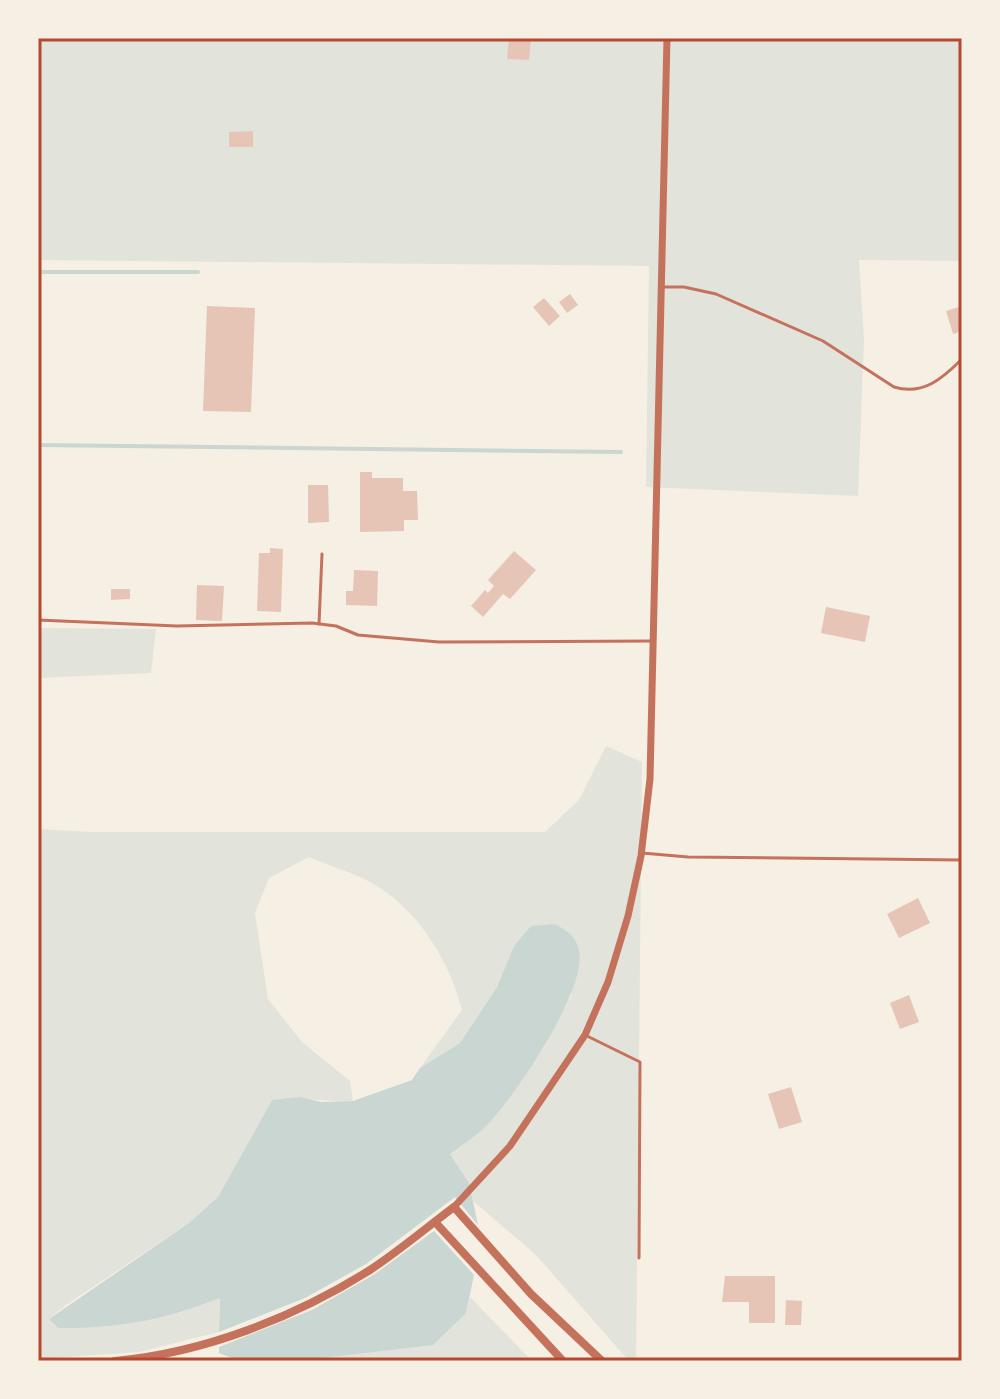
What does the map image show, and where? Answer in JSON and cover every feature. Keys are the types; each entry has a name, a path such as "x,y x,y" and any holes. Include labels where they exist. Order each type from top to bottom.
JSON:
{"street":[{"path":"115,1361 140,1359 214,1342 309,1304 371,1269 435,1222 454,1207 510,1146 585,1035 608,982 642,853 650,779 667,38"},
{"path":"454,1207 522,1284 602,1361"},
{"path":"435,1222 563,1361"}],"lane":[{"path":"661,287 684,287 716,294 823,341 894,387 906,390 932,385 962,359"},
{"path":"319,624 322,554"},
{"path":"38,620 177,626 319,624 336,626 358,635 439,642 653,641"},
{"path":"642,853 688,857 962,860"},
{"path":"585,1035 640,1062 639,1258"}],"shaded area":[{"path":"38,38 962,38 962,261 859,260 864,339 858,496 646,487 649,266 38,260"},
{"path":"38,628 156,629 151,673 38,678"},
{"path":"606,746 642,762 636,1361 629,1361 535,1254 473,1201 469,1183 450,1154 489,1123 544,1047 572,994 514,946 497,987 460,1043 420,1068 462,1010 439,953 414,918 384,890 309,857 269,878 255,913 268,999 302,1042 350,1081 353,1101 272,1100 218,1197 189,1223 49,1319 58,1328 121,1325 180,1312 220,1298 219,1332 139,1352 38,1359 38,829 90,832 545,832 579,800"},
{"path":"555,924 573,937 579,950 579,967 562,1014 532,1066 501,1109 480,1132 450,1154 469,1183 478,1225 455,1197 366,1264 305,1298 219,1332 220,1298 180,1312 121,1325 58,1328 49,1319 189,1223 218,1197 272,1100 300,1097 321,1102 353,1101 412,1080 420,1068 460,1043 497,987 514,946 531,926"},
{"path":"434,1231 474,1275 466,1313 433,1345 296,1361 240,1361 219,1353 219,1347 312,1310 375,1274"},
{"path":"470,1297 532,1361 296,1361 336,1356 466,1313"}],"building":[{"path":"509,38 531,38 529,60 507,59"},
{"path":"253,131 253,147 229,147 229,132"},
{"path":"570,294 578,305 567,313 559,302"},
{"path":"544,298 560,316 549,326 533,307"},
{"path":"207,306 255,308 251,412 203,411"},
{"path":"962,306 962,331 953,334 946,311"},
{"path":"360,472 372,472 372,478 403,478 403,491 417,491 418,520 404,520 404,531 360,532"},
{"path":"308,485 328,485 329,522 308,523"},
{"path":"270,548 283,549 281,612 257,611 259,553 270,553"},
{"path":"514,551 536,570 510,599 503,594 483,617 471,606 485,590 488,593 494,586 488,580"},
{"path":"354,570 378,571 377,606 346,605 346,591 353,591"},
{"path":"197,585 224,586 222,621 196,620"},
{"path":"111,589 130,589 130,599 111,600"},
{"path":"826,607 870,616 865,642 821,633"},
{"path":"918,898 930,923 899,938 887,914"},
{"path":"909,995 919,1022 900,1029 890,1003"},
{"path":"791,1087 802,1122 779,1129 768,1094"},
{"path":"725,1276 775,1276 775,1323 749,1323 749,1302 722,1302"},
{"path":"786,1300 802,1301 801,1325 785,1325"}],"waterway":[{"path":"38,272 198,272"},
{"path":"38,445 621,452"}]}
